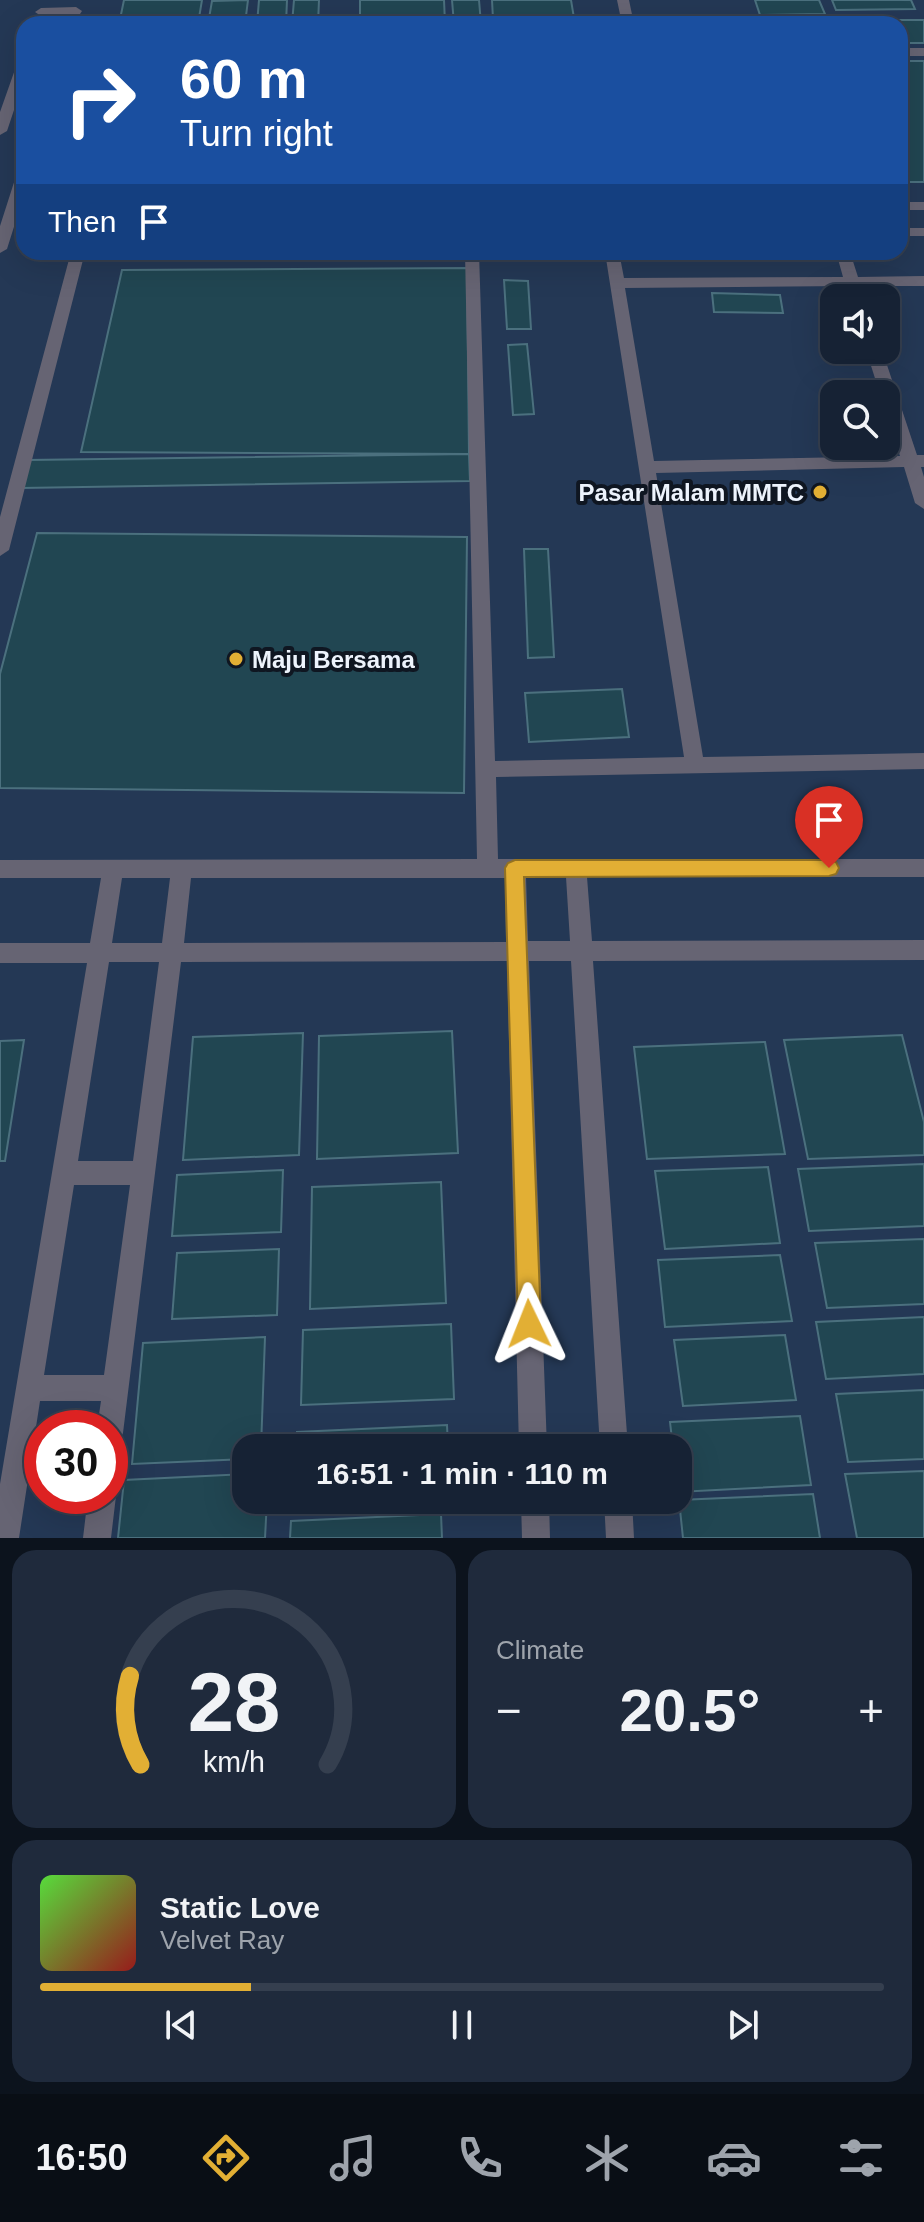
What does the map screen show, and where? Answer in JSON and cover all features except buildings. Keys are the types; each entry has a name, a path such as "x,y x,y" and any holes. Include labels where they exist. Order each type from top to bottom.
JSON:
{"street":[{"path":"41,12 76,12"},
{"path":"0,131 16,84"},
{"path":"2,239 12,208"},
{"path":"0,550 7,489 76,260"},
{"path":"472,260 488,868"},
{"path":"613,260 695,766"},
{"path":"845,260 853,284"},
{"path":"617,283 924,281"},
{"path":"879,364 917,461 924,503"},
{"path":"648,467 917,461"},
{"path":"486,769 924,761"},
{"path":"515,868 533,1434"},
{"path":"576,868 613,1434"},
{"path":"0,869 924,868"},
{"path":"5,1538 113,869"},
{"path":"113,1410 182,869"},
{"path":"0,953 924,950"},
{"path":"64,1173 143,1173"},
{"path":"29,1388 116,1388"},
{"path":"97,1538 100,1514"},
{"path":"535,1514 536,1538"},
{"path":"619,1514 620,1538"}],"shaded area":[{"path":"0,0 924,0 924,1538 0,1538"}],"place":[{"name":"Pasar Malam MMTC","path":"820,492"},
{"name":"Maju Bersama","path":"236,659"}],"route":[{"path":"529,1324 515,868 829,868"}]}
